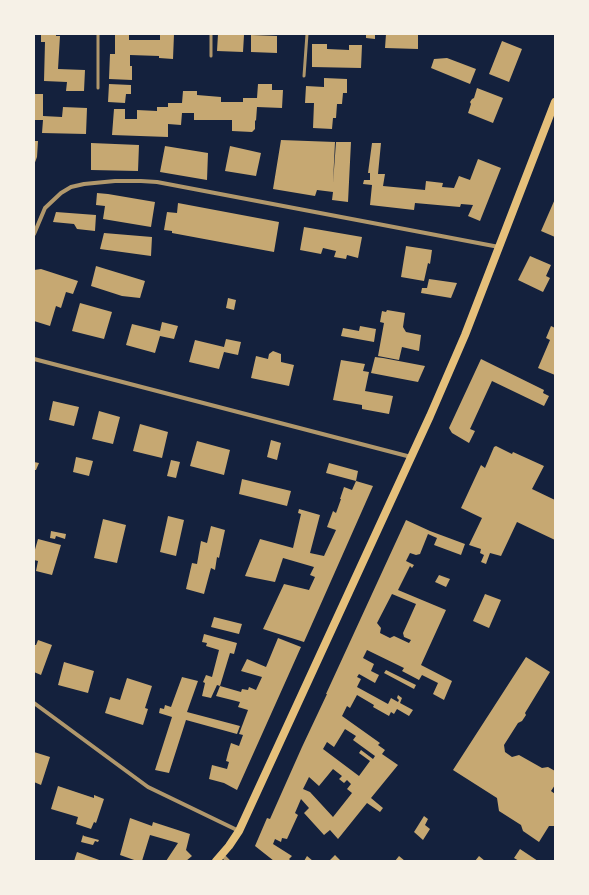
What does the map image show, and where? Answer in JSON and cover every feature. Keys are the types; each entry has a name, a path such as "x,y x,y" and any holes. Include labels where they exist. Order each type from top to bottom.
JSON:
{"main road":[{"path":"219,858 239,831 456,356 555,102"}],"street":[{"path":"34,234 45,208 52,200 71,187 114,181 156,182 499,247"},
{"path":"34,359 411,457"},
{"path":"34,703 148,787 239,831"},
{"path":"219,858 228,861"}],"lane":[{"path":"98,34 98,88"},
{"path":"211,34 211,56"},
{"path":"304,76 307,34"}],"building":[{"path":"37,34 56,34 56,36 60,36 58,69 85,70 84,91 66,91 67,82 44,81 45,42 41,42 41,35"},
{"path":"115,34 129,34 129,40 160,40 160,34 174,34 173,59 159,58 159,56 130,55 132,80 109,79 110,54 115,54"},
{"path":"218,34 244,35 243,52 217,51"},
{"path":"366,34 375,34 375,39 366,38"},
{"path":"386,34 418,34 418,49 385,48"},
{"path":"251,35 277,36 277,53 251,52"},
{"path":"502,41 522,49 509,82 489,74"},
{"path":"312,44 327,44 327,49 349,50 349,45 362,45 361,68 312,67"},
{"path":"447,58 476,69 470,84 431,68 434,59"},
{"path":"324,78 347,79 347,93 343,93 342,104 337,104 336,118 333,118 332,129 313,128 314,103 305,103 306,86 324,87"},
{"path":"109,84 131,85 131,94 126,94 125,103 108,102"},
{"path":"258,84 272,84 272,90 283,90 282,108 257,107 255,129 252,132 232,131 232,120 194,120 194,113 182,113 181,125 168,124 168,137 112,135 114,109 125,109 125,119 137,119 137,110 157,111 157,107 168,107 168,103 182,103 183,91 197,91 197,95 221,97 221,102 243,102 243,98 257,98"},
{"path":"477,88 503,98 493,123 468,113 471,104 470,102 474,98"},
{"path":"34,94 43,94 43,116 62,117 63,107 87,108 86,134 42,133 43,120 34,120"},
{"path":"281,140 335,142 333,183 336,142 351,142 348,202 332,200 333,192 317,190 315,196 273,189"},
{"path":"34,141 38,141 37,157 34,165"},
{"path":"91,143 139,145 138,171 91,170"},
{"path":"372,143 381,143 378,174 385,174 383,186 425,190 426,181 443,183 442,187 454,188 459,176 470,180 478,159 501,168 480,221 468,216 473,205 461,204 460,207 415,203 414,210 370,205 372,185 363,184 364,180 370,180 370,173 368,173"},
{"path":"165,146 208,153 207,180 160,172"},
{"path":"230,146 261,153 256,176 225,171"},
{"path":"97,193 155,202 151,227 103,219 105,206 96,205"},
{"path":"555,199 555,237 541,231"},
{"path":"178,203 279,222 274,252 172,233 172,231 164,230 167,212 177,213"},
{"path":"56,212 96,215 95,231 77,229 74,224 53,222"},
{"path":"304,227 362,237 358,258 347,255 346,259 334,257 336,251 323,248 321,254 300,250"},
{"path":"104,233 152,237 151,256 100,249"},
{"path":"406,246 432,250 430,264 428,263 424,281 401,277"},
{"path":"530,256 551,265 546,276 550,278 543,292 518,280"},
{"path":"96,266 145,281 140,298 122,296 91,286"},
{"path":"41,269 78,281 73,294 66,292 61,308 56,306 50,326 34,321 34,270"},
{"path":"429,279 457,283 451,298 421,293 422,288 427,288"},
{"path":"228,298 236,300 234,310 226,308"},
{"path":"80,303 112,312 104,339 72,331"},
{"path":"387,310 405,313 403,327 406,332 421,335 419,351 402,347 399,360 378,356 384,323 380,322 382,311 386,312"},
{"path":"162,322 178,326 174,339 160,336 155,353 126,345 132,324 160,331"},
{"path":"360,326 376,329 374,342 341,336 343,328 359,331"},
{"path":"551,326 555,328 555,375 538,368 550,340 546,338"},
{"path":"226,339 241,342 238,355 224,352 219,369 189,362 195,340 224,347"},
{"path":"273,351 281,354 281,362 294,365 289,386 251,378 256,356 268,359 269,354"},
{"path":"375,357 425,366 418,382 371,373"},
{"path":"481,359 544,390 543,393 549,396 544,406 492,381 470,429 475,431 469,443 452,433 449,428"},
{"path":"341,360 365,364 363,371 369,372 365,391 393,396 389,414 362,409 362,405 333,400"},
{"path":"53,401 79,407 74,426 49,420"},
{"path":"99,411 120,417 113,444 92,439"},
{"path":"140,424 168,432 162,458 133,451"},
{"path":"271,440 281,443 277,460 267,457"},
{"path":"197,441 230,450 224,475 190,466"},
{"path":"496,446 512,454 513,452 544,466 532,489 555,500 555,540 517,522 501,556 490,553 486,564 481,562 484,555 480,553 481,549 469,545 482,518 461,508 481,465 485,468 494,447"},
{"path":"76,457 93,461 89,476 73,472"},
{"path":"171,460 180,462 176,478 167,476"},
{"path":"34,462 39,463 36,470 34,470"},
{"path":"329,463 358,471 356,481 326,473"},
{"path":"242,479 291,491 287,506 239,494"},
{"path":"356,481 373,486 304,642 263,629 284,584 309,590 315,577 310,575 314,567 283,558 275,582 245,576 260,539 293,548 301,514 298,513 299,509 320,515 310,553 324,556 336,530 327,527 333,511 336,513 344,487 352,490"},
{"path":"168,516 184,520 176,556 160,552"},
{"path":"103,519 126,525 117,563 94,558"},
{"path":"406,520 465,544 461,555 434,545 437,538 428,534 420,554 416,555 410,553 406,561 414,565 412,568 410,566 398,590 446,610 421,665 452,681 444,700 433,694 438,683 422,675 419,680 402,671 404,668 367,650 363,658 374,664 371,671 379,675 375,683 359,674 357,677 361,679 357,687 388,704 391,698 398,702 398,695 402,698 400,703 413,710 409,716 397,709 394,714 391,712 389,716 373,707 374,705 357,695 350,708 347,706 342,716 380,743 378,745 385,750 382,754 398,765 371,798 383,808 380,812 367,803 338,839 330,830 324,835 304,813 309,808 301,799 295,813 298,815 287,839 282,838 281,842 275,839 273,844 292,856 289,859 291,861 274,861 255,846 267,818 270,819","holes":["392,594 416,604 403,633 404,637 411,640 409,643 394,636 390,638 380,633 381,628 377,623","345,729 356,736 353,740 375,756 373,759 361,750 359,753 370,761 359,776 323,749 327,742 334,747","333,769 342,776 339,779 344,783 347,780 351,784 347,789 352,793 333,817 310,792 303,789 309,777 319,786"]},
{"path":"211,526 225,530 219,558 217,557 215,570 211,568 204,594 186,589 192,563 197,564 201,541 207,543"},
{"path":"51,531 66,534 65,539 56,536 55,539 50,538"},
{"path":"38,539 61,545 52,575 36,571 38,561 34,560 34,553"},
{"path":"439,575 450,579 446,587 435,582"},
{"path":"485,594 501,600 489,628 473,621"},
{"path":"214,617 242,624 239,634 211,627"},
{"path":"204,634 237,643 234,654 230,653 220,686 217,685 211,698 202,696 205,683 203,682 206,675 212,677 219,650 206,646 207,643 202,642"},
{"path":"278,638 301,647 237,790 224,783 209,779 212,765 227,769 229,762 226,761 231,743 239,746 243,735 239,734 248,710 238,707 240,702 216,696 220,686 241,692 242,689 248,690 249,687 256,690 262,677 241,671 247,659 266,667"},
{"path":"38,640 52,645 41,675 34,672 34,645 36,645"},
{"path":"526,657 550,672 525,713 526,715 522,721 518,723 504,745 505,752 512,757 519,755 542,768 548,767 555,771 555,785 551,791 555,794 555,824 554,826 549,826 539,842 523,831 521,825 499,811 497,798 453,770"},
{"path":"64,662 94,671 88,693 58,685"},
{"path":"386,670 416,685 414,689 384,673"},
{"path":"182,677 198,681 187,712 240,726 237,734 186,720 169,773 155,770 172,717 159,713 160,708 164,709 165,705 171,707"},
{"path":"127,678 152,686 145,708 148,709 143,725 105,713 110,697 120,700"},
{"path":"34,752 50,757 41,785 34,782"},
{"path":"58,786 94,798 94,795 104,799 96,823 94,822 91,829 76,824 78,817 51,809"},
{"path":"424,816 428,819 425,825 430,829 423,840 414,832"},
{"path":"130,818 152,826 153,822 190,834 186,850 192,856 186,861 166,861 178,843 150,835 142,861 137,861 120,855"},
{"path":"83,835 99,840 98,842 95,841 93,845 81,842"},
{"path":"520,849 538,861 519,861 514,858"},
{"path":"77,852 102,861 74,861"},
{"path":"335,855 341,861 329,861"},
{"path":"307,856 313,861 304,861"},
{"path":"399,856 405,861 395,861"},
{"path":"479,856 485,861 475,861"}]}
